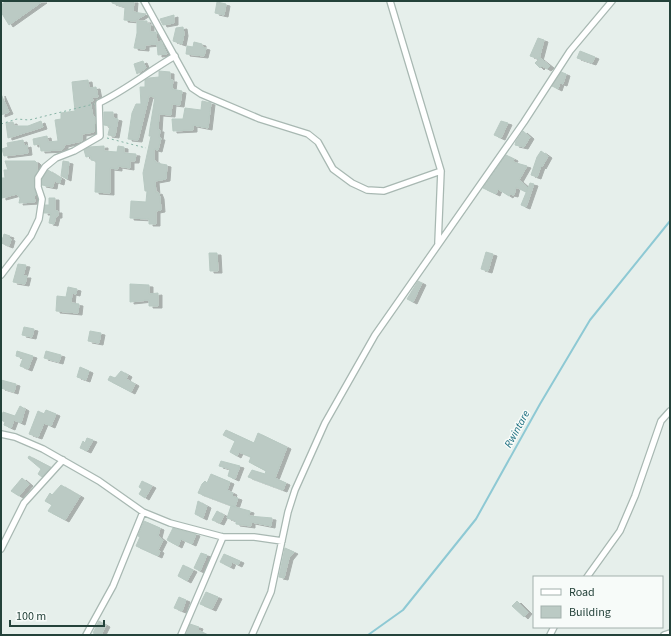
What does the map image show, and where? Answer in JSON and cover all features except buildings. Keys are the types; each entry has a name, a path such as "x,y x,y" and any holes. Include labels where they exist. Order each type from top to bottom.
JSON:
{"street":[{"path":"144,1 192,88 201,94 260,119 308,134 318,142 333,169 352,183 367,190 384,191 441,171"},
{"path":"390,1 441,171 438,243"},
{"path":"252,635 271,592 288,512 295,490 325,423 375,335 524,122 570,51 612,1"},
{"path":"1,275 31,236 39,219 42,199 38,187 38,178 45,167 56,158 74,151 100,136 99,103 120,93 146,73 175,56"},
{"path":"588,576 620,531 638,489 661,421 670,411"},
{"path":"1,434 16,437 63,460 99,481 143,512 191,530 223,537 254,537 282,541"},
{"path":"1,548 24,503 63,460"},
{"path":"86,635 113,586 143,512"},
{"path":"181,635 223,537"},
{"path":"664,635 670,633"}],"path":[{"path":"1,124 17,119 29,120 99,103"},
{"path":"100,136 146,148"}],"waterway":[{"name":"Rwintare","path":"368,635 403,610 476,519 540,404 590,320 670,221"}]}
